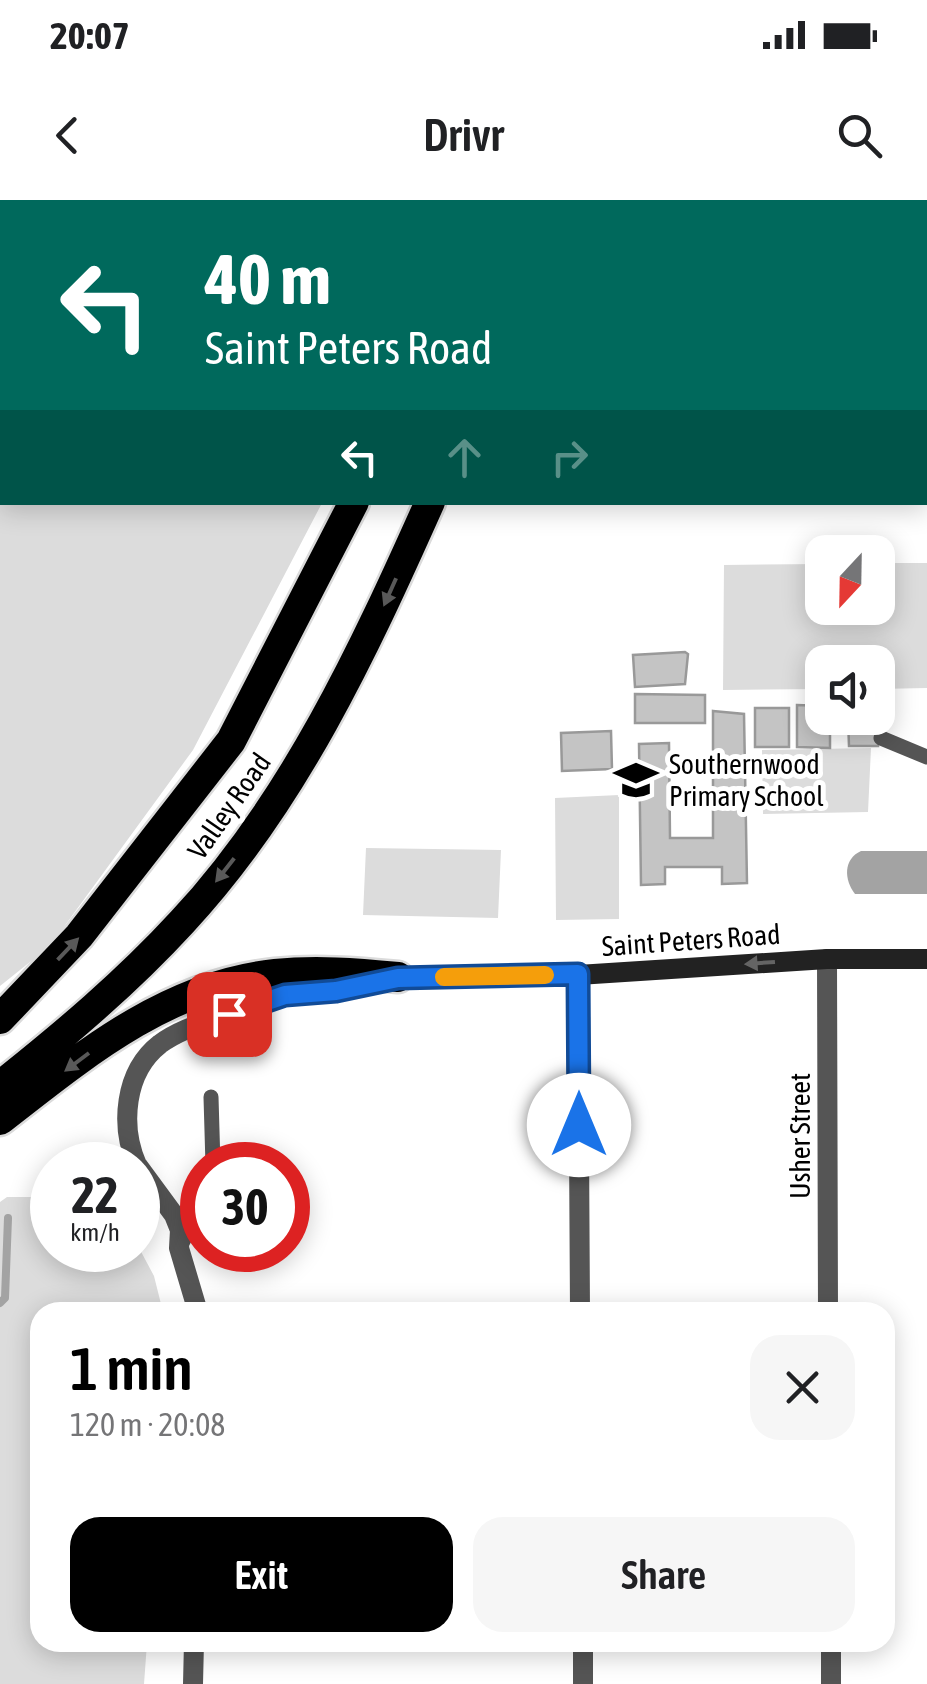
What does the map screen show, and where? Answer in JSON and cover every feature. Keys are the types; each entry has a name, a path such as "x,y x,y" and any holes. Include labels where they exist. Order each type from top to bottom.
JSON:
{"highway":[{"name":"Valley Road","path":"0,1019 79,936 231,741 352,505"},
{"path":"265,678 316,608 372,505"},
{"name":"Valley Road","path":"0,1086 130,976 184,920 265,817 378,619 429,505"},
{"path":"0,1120 106,1040 136,1021 200,992 273,974 332,971 398,978"}],"street":[{"name":"Saint Peters Road","path":"398,978 578,974 828,959 927,959"},
{"name":"Usher Street","path":"828,959 828,1302"},
{"path":"578,974 580,1302"},
{"path":"130,1142 127,1106 133,1084 146,1058 159,1045 262,1000 398,978"},
{"path":"160,1196 180,1230 179,1248 195,1302"},
{"path":"193,1684 194,1652"},
{"path":"583,1652 583,1684"},
{"path":"830,1684 831,1652"}],"lane":[{"path":"881,738 927,758"},
{"path":"211,1097 212,1142"}],"shaded area":[{"path":"0,505 321,505 193,750 50,946 0,986"},
{"path":"895,563 927,563 927,688 895,689 895,645 805,645 805,689 723,690 724,565 805,564 805,625 895,625"},
{"path":"871,748 868,812 763,814 762,750"},
{"path":"619,795 619,919 556,920 555,798"},
{"path":"366,848 501,850 498,918 363,915"},
{"path":"861,851 927,851 927,894 855,894 847,870 851,859"},
{"path":"7,1197 30,1197 30,1272 152,1272 160,1302 30,1302 30,1652 146,1652 144,1684 0,1684 0,1202"}],"building":[{"path":"685,652 685,684 635,687 633,655"},
{"path":"635,694 705,695 705,723 635,723"},
{"path":"797,705 805,705 805,735 830,735 830,748 797,747"},
{"path":"755,708 789,708 789,747 755,747"},
{"path":"713,711 744,714 747,883 722,884 722,867 665,867 665,884 641,885 639,744 669,743 670,838 713,838"},
{"path":"611,731 612,769 562,771 561,733"},
{"path":"849,735 878,735 878,746 849,746"}],"waterway":[{"path":"0,1303 5,1298 8,1218"}],"slow traffic":[{"path":"444,977 545,975"}],"place":[{"name":"Southernwood Primary School","path":"636,780"}],"route":[{"path":"229,1014 285,995 336,991 398,978 578,974 579,1125"}]}
